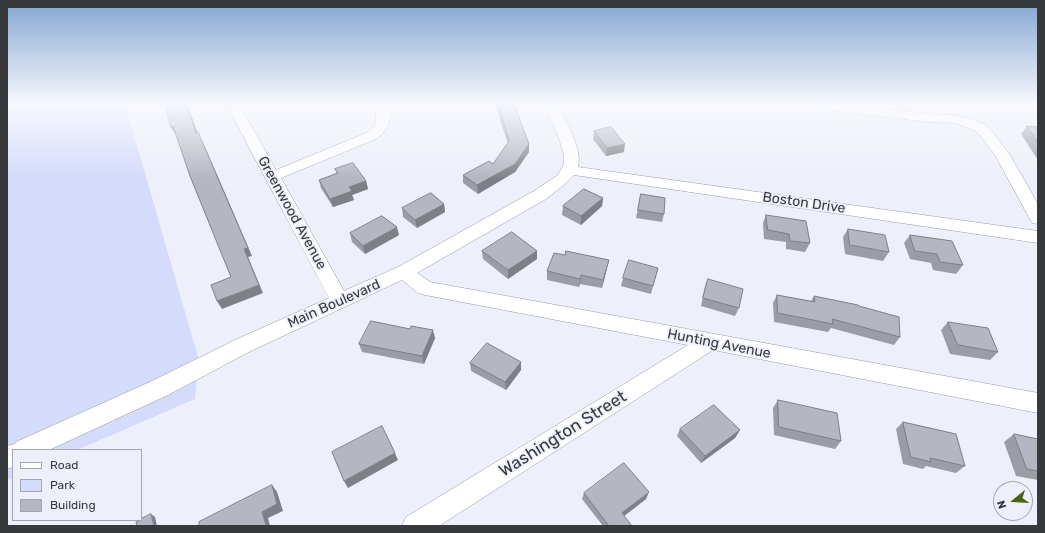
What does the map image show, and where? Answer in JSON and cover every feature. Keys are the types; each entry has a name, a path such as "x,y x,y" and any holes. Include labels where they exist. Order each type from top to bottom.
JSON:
{"street":[{"name":"Greenwood Avenue","path":"246,129 340,301"},
{"path":"273,176 366,140 381,129"},
{"path":"561,129 573,160 570,170"},
{"path":"980,129 992,138 1038,219"},
{"name":"Boston Drive","path":"570,170 1038,237"},
{"name":"Main Boulevard","path":"26,449 160,388 242,346 404,272 540,195 559,181 570,170"},
{"name":"Hunting Avenue","path":"404,272 425,288 1038,403"},
{"name":"Washington Street","path":"415,526 710,342"}],"green space":[{"path":"7,129 132,129 198,357 195,399 79,449 12,449 12,478 7,480"}],"building":[{"path":"174,129 195,129 196,133 198,132 248,248 244,249 259,285 217,301 211,285 231,277 190,176"},
{"path":"505,129 523,129 529,144 515,164 477,185 463,175 489,161 493,164 509,141"},
{"path":"613,129 625,144 607,148 594,131"},
{"path":"1029,129 1038,129 1038,142"},
{"path":"353,163 366,181 349,187 352,191 330,199 319,180 338,173 335,169"},
{"path":"584,189 603,198 581,216 563,206"},
{"path":"431,193 444,204 415,220 402,208"},
{"path":"641,194 665,198 664,214 638,210"},
{"path":"766,215 806,221 810,243 790,241 789,234 768,230"},
{"path":"382,216 397,227 363,246 350,233"},
{"path":"848,229 885,235 889,252 850,245"},
{"path":"512,232 537,251 508,270 482,251"},
{"path":"910,235 952,241 963,265 940,262 937,254 915,251"},
{"path":"566,251 609,260 603,280 581,275 580,279 547,271 554,253 565,255"},
{"path":"629,260 658,268 653,286 623,278"},
{"path":"708,279 743,289 739,308 703,298"},
{"path":"777,295 815,302 814,296 858,305 899,317 900,337 832,319 833,324 778,313"},
{"path":"371,321 410,329 411,326 433,330 422,356 359,344"},
{"path":"948,322 988,328 998,352 958,345"},
{"path":"487,343 521,362 505,382 470,363"},
{"path":"778,400 837,413 841,441 779,427"},
{"path":"714,405 740,430 705,456 680,429"},
{"path":"903,422 956,434 965,466 930,458 931,462 911,457"},
{"path":"382,426 395,453 344,481 332,452"},
{"path":"1014,434 1038,439 1038,471 1027,469"},
{"path":"624,463 649,492 622,513 632,526 609,526 584,493"},
{"path":"272,485 277,504 262,512 265,526 199,526 199,522"},
{"path":"151,514 154,526 137,526 136,522 142,521 142,518"}]}
